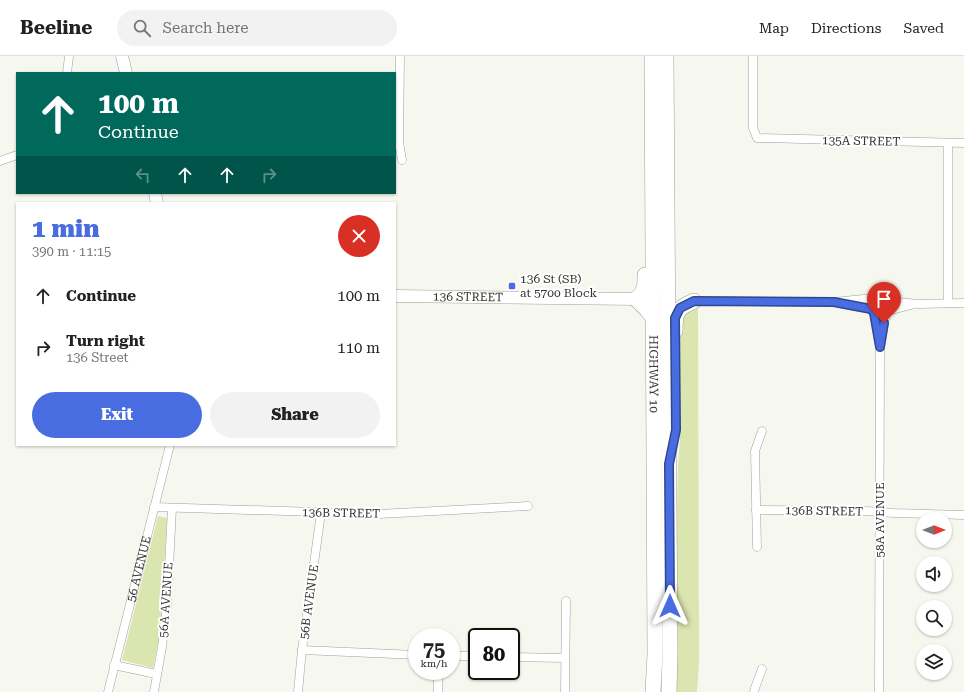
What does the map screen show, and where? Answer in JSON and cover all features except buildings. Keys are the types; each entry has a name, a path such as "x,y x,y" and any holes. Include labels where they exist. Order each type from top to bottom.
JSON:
{"highway":[{"name":"HIGHWAY 10","path":"652,56 655,632 653,692"},
{"name":"HIGHWAY 10","path":"666,56 669,692"},
{"path":"652,147 646,163 645,287 643,292 636,299 653,318"},
{"path":"667,278 676,292 694,301"},
{"path":"669,464 676,430 675,318 680,308 694,301"}],"street":[{"path":"67,72 69,56"},
{"path":"122,56 126,72"},
{"path":"400,56 399,142 402,160"},
{"name":"135A STREET","path":"753,56 753,128 757,138 964,143"},
{"path":"948,143 948,303"},
{"path":"0,161 16,155"},
{"path":"694,301 834,302 873,298 875,296 882,295 888,298 890,304 887,312"},
{"name":"136 STREET","path":"396,296 636,299"},
{"path":"872,311 870,303 873,298"},
{"path":"889,301 918,304 964,304"},
{"path":"834,302 872,311 880,315 918,304"},
{"name":"58A AVENUE","path":"872,311 880,347"},
{"name":"58A AVENUE","path":"879,692 880,347 887,312"},
{"path":"757,547 755,450 762,431"},
{"name":"56 AVENUE","path":"108,692 170,446"},
{"name":"136B STREET","path":"154,507 379,514 528,506"},
{"name":"56A AVENUE","path":"154,692 167,606 172,508"},
{"name":"136B STREET","path":"756,510 866,511 964,516"},
{"name":"56B AVENUE","path":"298,692 302,650 321,513"},
{"path":"565,692 566,601"},
{"path":"302,650 408,655"},
{"path":"520,657 565,658"},
{"path":"114,665 156,674"},
{"path":"754,692 754,688 762,669"},
{"path":"438,680 438,692"}],"green space":[{"path":"698,304 699,663 697,692 677,692 676,553 680,439 680,326 684,312"},
{"path":"158,516 167,518 160,633 153,668 122,660"}],"place":[{"name":"136 St (SB) at 5700 Block","path":"512,286"}],"route":[{"path":"670,606 669,464 676,430 675,318 680,308 694,301 725,301 834,302 871,309 874,313 880,347 884,323"}]}
